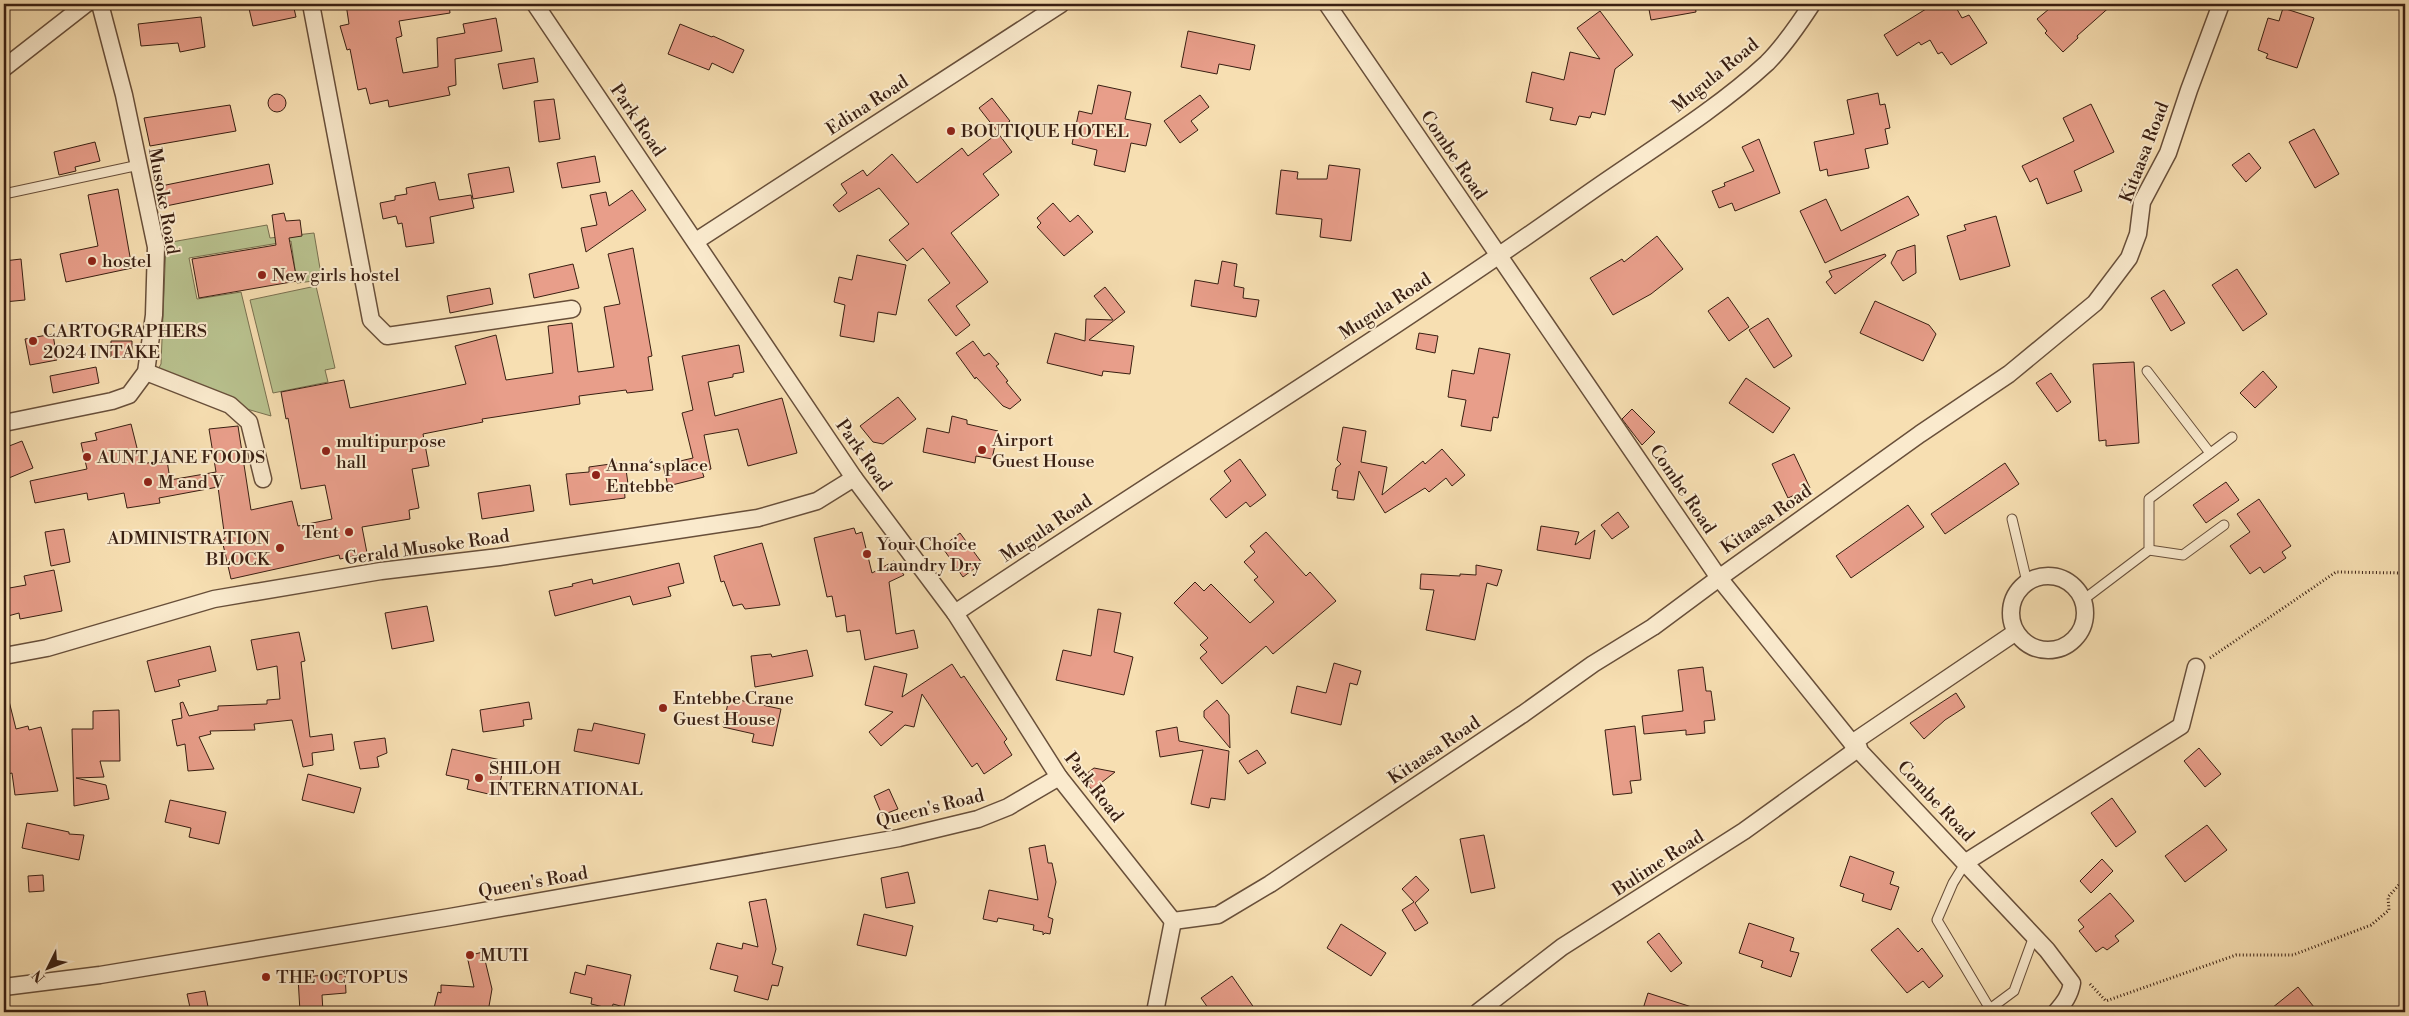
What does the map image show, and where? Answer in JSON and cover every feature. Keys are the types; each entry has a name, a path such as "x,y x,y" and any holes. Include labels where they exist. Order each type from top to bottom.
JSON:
{"street":[{"path":"4,68 86,4"},
{"name":"Musoke Road","path":"4,423 112,402 129,395 146,372 154,315 156,247 124,95 100,4"},
{"path":"311,4 371,320 387,336 572,309"},
{"name":"Park Road","path":"535,4 854,478 955,613 1058,777 1173,921"},
{"name":"Edina Road","path":"696,241 1061,4"},
{"name":"Combe Road","path":"1327,4 1719,578 1856,745 2047,950 2072,983"},
{"name":"Mugula Road","path":"955,613 1086,525 1500,256 1735,88 1768,61 1801,21 1812,4"},
{"name":"Kitaasa Road","path":"1173,921 1218,915 1270,884 1523,714 1593,664 1653,628 1719,578 1920,434 2009,374 2095,303 2128,258 2138,234 2142,202 2168,153 2221,4"},
{"path":"146,372 230,405 249,422 263,479"},
{"name":"Gerald Musoke Road","path":"4,656 47,648 214,599 381,571 499,557 758,518 817,501 854,478"},
{"path":"2042,576 2059,578 2073,586 2083,600 2085,618 2078,635 2064,647 2046,650 2038,648 2029,645 2016,632 2011,614 2015,596 2027,582 2042,576"},
{"name":"Bulime Road","path":"1478,1012 1562,947 1744,831 1856,745 2016,632"},
{"path":"1966,862 2181,726 2196,667"},
{"name":"Queen's Road","path":"4,987 100,975 899,838 978,819 1008,808 1058,777"},
{"path":"1155,1012 1173,921"},
{"path":"2056,1012 2065,1002 2071,991 2072,983"}],"lane":[{"path":"4,194 139,165"},
{"path":"2146,371 2210,454"},
{"path":"2149,550 2149,499 2232,437"},
{"path":"2012,519 2027,582"},
{"path":"2083,600 2149,550 2183,555 2224,526"},
{"path":"1966,862 1953,884 1938,920 1988,1011 2014,991 2034,936"}],"path":[{"path":"2196,667 2336,572 2405,573"},
{"path":"2072,983 2087,980 2106,1001 2236,955 2293,956 2371,925 2389,910 2388,897 2405,878"}],"green space":[{"path":"267,225 270,238 314,233 322,280 297,283 291,241 189,258 197,299 241,292 271,416 233,405 155,375 161,364 166,243"},
{"path":"316,286 335,368 325,370 328,382 273,393 250,300"}],"building":[{"path":"248,4 293,4 296,17 253,26"},
{"path":"346,4 449,4 450,13 399,21 402,36 396,38 403,73 438,67 437,38 465,33 463,24 496,18 502,51 455,59 456,85 448,87 450,95 389,107 388,100 370,104 366,88 358,90 350,49 347,50 340,26 349,24"},
{"path":"1648,4 1695,4 1696,12 1651,20"},
{"path":"1922,4 1954,4 1962,18 1969,15 1987,43 1951,65 1942,52 1938,54 1930,40 1921,45 1919,42 1897,56 1884,35 1926,9"},
{"path":"2055,4 2113,4 2077,36 2078,38 2063,52 2045,33 2047,31 2037,19"},
{"path":"2283,8 2314,18 2297,68 2266,58 2268,54 2258,50 2268,18 2279,21"},
{"path":"1600,11 1633,55 1615,69 1605,115 1592,112 1590,118 1579,116 1576,125 1550,120 1553,108 1526,102 1532,72 1564,80 1570,52 1600,59 1577,28"},
{"path":"201,17 205,47 180,52 178,43 141,46 138,24"},
{"path":"680,24 744,50 733,73 712,63 709,70 668,54"},
{"path":"1188,31 1255,45 1250,70 1219,64 1217,74 1181,67"},
{"path":"534,58 538,82 503,89 498,64"},
{"path":"1098,85 1131,92 1125,119 1151,124 1146,146 1131,143 1125,172 1094,165 1097,150 1072,144 1079,111 1092,114"},
{"path":"1878,93 1880,105 1885,104 1890,128 1885,129 1888,144 1865,149 1869,168 1828,176 1827,169 1820,171 1814,142 1854,134 1847,100"},
{"path":"277,94 285,99 286,103 281,111 277,112 269,107 268,103 273,95"},
{"path":"1200,95 1209,107 1191,121 1198,130 1180,143 1164,121"},
{"path":"992,98 1010,121 997,131 979,108"},
{"path":"554,99 560,139 539,142 534,101"},
{"path":"2091,104 2114,152 2074,171 2082,191 2047,204 2037,178 2030,182 2022,166 2074,141 2063,118"},
{"path":"230,105 236,131 150,146 144,118"},
{"path":"2314,129 2339,174 2315,188 2289,142"},
{"path":"998,133 1012,152 983,174 999,195 951,233 988,282 956,306 970,325 956,336 928,300 950,283 923,248 907,261 889,240 909,224 879,188 839,212 833,205 847,193 841,184 863,170 867,176 892,154 917,183 962,148 968,156"},
{"path":"1759,139 1780,193 1735,211 1732,203 1719,208 1712,191 1725,186 1724,183 1754,171 1742,147"},
{"path":"95,142 100,161 75,167 76,171 59,175 54,152"},
{"path":"2249,153 2261,168 2246,182 2232,165"},
{"path":"595,156 600,182 562,188 557,163"},
{"path":"269,164 273,184 166,206 161,186"},
{"path":"1329,165 1360,169 1351,241 1320,237 1322,219 1276,214 1281,170 1298,172 1297,179 1327,179"},
{"path":"509,167 514,192 473,199 468,174"},
{"path":"435,182 439,200 471,195 474,208 430,217 434,243 406,247 402,223 398,224 396,216 383,219 380,203 395,200 395,196 407,194 406,188"},
{"path":"118,189 132,268 66,282 60,254 98,246 88,195"},
{"path":"632,190 646,210 586,252 581,228 597,225 590,195 606,192 609,206"},
{"path":"1908,196 1919,215 1825,263 1800,211 1826,199 1841,231"},
{"path":"1053,203 1070,222 1078,215 1093,232 1064,256 1037,227 1041,223 1037,218"},
{"path":"284,213 286,221 300,220 302,236 289,238 297,281 199,298 192,259 276,245 272,215"},
{"path":"1996,216 2010,266 1960,280 1947,236 1966,230 1964,225"},
{"path":"1657,236 1683,269 1651,294 1613,315 1590,278 1622,259 1624,262"},
{"path":"1915,245 1916,273 1903,281 1891,263 1897,251"},
{"path":"633,248 652,356 648,357 653,390 627,393 626,390 579,396 580,404 482,419 483,422 423,434 429,466 412,469 419,508 409,510 410,519 362,527 367,553 340,559 339,555 231,579 222,540 225,539 218,487 159,498 160,503 127,508 124,493 88,500 87,493 35,503 30,481 87,469 81,443 97,440 95,433 131,424 141,464 167,460 170,480 216,472 209,429 238,426 251,510 292,501 298,526 332,519 325,485 301,489 288,418 286,419 281,392 344,380 350,408 466,384 455,346 496,335 506,380 553,373 548,326 572,323 578,372 614,367 604,307 620,304 608,254"},
{"path":"1885,254 1886,256 1835,294 1826,282 1832,277 1829,271"},
{"path":"857,255 906,265 896,315 878,312 874,342 840,336 845,305 834,302 839,277 852,280"},
{"path":"21,259 25,300 4,302 4,261"},
{"path":"1222,261 1237,264 1234,286 1244,288 1243,298 1259,300 1256,317 1191,306 1195,280 1218,284"},
{"path":"573,264 579,288 534,298 529,274"},
{"path":"2237,269 2267,314 2243,331 2212,285"},
{"path":"1105,287 1125,312 1089,340 1134,346 1130,374 1103,371 1102,376 1047,363 1055,333 1085,341 1086,319 1113,320 1094,296"},
{"path":"490,288 493,304 450,313 447,296"},
{"path":"2164,290 2185,323 2171,331 2151,298"},
{"path":"1728,297 1749,327 1729,341 1708,311"},
{"path":"1875,301 1929,325 1936,334 1923,361 1860,333"},
{"path":"1768,318 1792,356 1774,368 1749,330"},
{"path":"1419,333 1438,336 1435,353 1416,349"},
{"path":"53,334 57,360 30,365 25,339"},
{"path":"111,341 132,341 132,356 111,357"},
{"path":"973,341 984,356 989,353 999,364 996,366 1021,400 1010,409 1003,406 976,377 975,379 956,353"},
{"path":"739,345 744,372 733,374 733,377 708,382 715,416 782,398 797,453 748,466 738,429 704,435 711,469 702,471 704,477 668,486 663,465 693,458 682,413 693,410 682,356"},
{"path":"1479,348 1510,354 1498,418 1493,417 1491,431 1461,426 1466,400 1448,397 1452,370 1474,374"},
{"path":"2134,362 2139,443 2106,446 2106,440 2099,441 2093,364"},
{"path":"96,367 99,383 53,393 50,376"},
{"path":"2263,371 2277,387 2255,408 2240,393"},
{"path":"2051,373 2071,402 2057,412 2036,383"},
{"path":"1746,378 1790,408 1773,433 1729,403"},
{"path":"898,397 916,419 883,444 873,442 860,426"},
{"path":"1632,409 1655,432 1642,445 1622,419"},
{"path":"952,416 967,420 967,424 998,431 992,459 976,456 975,463 923,452 927,428 949,433"},
{"path":"1343,427 1366,431 1361,462 1387,467 1382,495 1423,461 1425,464 1442,449 1465,475 1452,486 1446,478 1429,492 1425,488 1385,513 1359,471 1354,500 1337,498 1338,491 1332,490 1336,468 1341,464 1337,460"},
{"path":"22,441 33,468 4,480 4,448"},
{"path":"1794,454 1810,488 1788,498 1772,464"},
{"path":"1240,459 1266,495 1250,507 1246,502 1226,518 1210,499 1231,481 1224,471"},
{"path":"625,462 628,484 624,484 625,498 570,505 566,474 589,472 589,467"},
{"path":"2005,463 2019,484 1945,534 1931,514"},
{"path":"2226,482 2239,500 2206,523 2193,505"},
{"path":"530,485 534,511 482,519 478,493"},
{"path":"2259,499 2291,546 2282,552 2286,558 2264,573 2260,567 2250,574 2230,546 2250,532 2237,514"},
{"path":"1908,505 1924,527 1851,578 1836,556"},
{"path":"1618,512 1629,527 1612,539 1601,525"},
{"path":"1541,526 1579,532 1575,545 1595,530 1590,559 1537,550"},
{"path":"854,528 856,534 862,532 872,573 894,561 904,575 889,582 896,634 914,630 918,648 865,660 860,630 847,632 845,615 836,617 832,596 827,597 814,538"},
{"path":"64,529 70,562 51,566 45,532"},
{"path":"1266,532 1306,576 1310,572 1336,601 1273,654 1266,646 1222,684 1200,658 1207,652 1200,645 1208,638 1174,603 1195,582 1204,591 1211,584 1250,623 1274,602 1254,580 1258,577 1244,562 1255,552 1250,546"},
{"path":"960,533 982,563 963,577 942,547"},
{"path":"762,543 780,605 745,609 742,604 733,606 724,581 721,582 714,556"},
{"path":"679,563 684,583 668,587 671,596 633,605 630,596 555,616 549,591 573,586 572,584 592,579 593,584"},
{"path":"1476,565 1502,570 1497,586 1487,583 1475,640 1426,630 1434,590 1420,589 1421,574 1476,575"},
{"path":"54,570 62,611 20,619 19,613 8,616 4,589 26,585 24,576"},
{"path":"427,606 434,641 392,649 385,613"},
{"path":"1098,609 1121,613 1114,652 1133,657 1124,695 1056,680 1063,650 1091,656"},
{"path":"299,632 305,661 301,662 310,737 332,734 334,750 312,753 313,765 303,767 292,720 254,724 255,730 210,731 211,734 199,737 214,769 188,771 185,744 177,746 172,720 182,718 180,703 183,702 189,716 218,710 218,706 267,704 267,700 280,699 277,666 257,670 251,640"},
{"path":"210,646 216,671 178,680 180,686 155,692 147,661"},
{"path":"807,650 813,676 755,687 751,656 771,654 772,657"},
{"path":"1334,663 1361,671 1357,685 1350,683 1341,725 1291,713 1297,686 1326,693"},
{"path":"952,664 961,678 964,676 1007,739 1004,742 1012,755 984,774 977,763 972,767 922,694 914,727 905,725 881,746 869,732 893,712 865,705 874,666 907,674 902,697"},
{"path":"1703,667 1706,691 1711,691 1715,720 1704,721 1705,733 1686,735 1686,730 1644,734 1642,716 1683,711 1678,670"},
{"path":"1956,693 1965,707 1945,720 1924,739 1910,723"},
{"path":"729,698 781,709 773,746 752,742 754,734 723,727"},
{"path":"1217,700 1229,715 1230,748 1204,717 1204,711"},
{"path":"9,701 16,729 28,726 29,730 41,727 58,791 15,795 12,773 4,775 4,702"},
{"path":"529,702 532,719 523,720 524,726 483,732 480,710"},
{"path":"119,710 120,761 100,761 104,777 76,778 106,785 109,799 74,806 72,729 93,729 93,711"},
{"path":"594,723 645,734 639,764 574,751 578,729 592,731"},
{"path":"1635,726 1641,780 1630,781 1632,793 1613,795 1605,730"},
{"path":"1177,727 1179,741 1229,751 1225,800 1211,798 1209,808 1191,804 1203,750 1160,757 1156,731"},
{"path":"385,738 387,753 377,757 379,767 360,769 354,742"},
{"path":"2199,748 2221,774 2205,787 2184,761"},
{"path":"452,749 505,761 497,796 467,789 469,780 446,775"},
{"path":"1257,750 1266,763 1248,774 1239,761"},
{"path":"1094,768 1115,772 1092,790 1082,777"},
{"path":"308,774 361,788 354,813 302,800"},
{"path":"889,789 898,809 882,815 874,796"},
{"path":"2112,798 2136,832 2116,847 2091,813"},
{"path":"170,800 226,812 219,844 189,837 191,828 165,822"},
{"path":"27,823 69,832 69,834 84,835 79,860 22,848"},
{"path":"2207,825 2227,850 2185,882 2165,856"},
{"path":"1484,835 1495,888 1471,893 1460,839"},
{"path":"1045,845 1048,863 1052,863 1056,882 1048,917 1053,919 1050,934 1045,933 1043,935 1043,932 1033,930 1034,925 998,918 997,922 983,919 989,890 1038,900 1029,848"},
{"path":"1850,856 1894,872 1890,884 1899,887 1891,910 1862,901 1864,894 1840,886"},
{"path":"2102,859 2113,871 2091,893 2080,881"},
{"path":"908,872 915,903 886,908 881,878"},
{"path":"43,875 44,891 29,892 28,876"},
{"path":"1416,876 1429,890 1415,903 1428,923 1415,931 1402,910 1414,902 1402,889"},
{"path":"2110,893 2134,921 2115,936 2119,941 2107,950 2103,947 2096,952 2079,931 2084,927 2078,920"},
{"path":"766,899 776,949 772,964 783,967 778,986 772,985 768,1000 734,991 738,976 710,969 717,943 742,949 743,943 758,947 749,902"},
{"path":"864,914 913,926 906,956 857,945"},
{"path":"1749,923 1794,938 1790,951 1799,953 1791,977 1761,967 1763,961 1739,953"},
{"path":"1341,924 1386,953 1371,976 1327,948"},
{"path":"1898,928 1918,952 1922,948 1943,976 1929,988 1923,981 1907,993 1871,950"},
{"path":"1659,933 1682,963 1671,972 1647,942"},
{"path":"483,952 492,989 488,1012 433,1012 438,992 441,993 441,985 474,987 467,956"},
{"path":"587,965 631,975 624,1007 613,1004 612,1009 591,1004 592,998 570,993 575,972 585,975"},
{"path":"345,974 346,993 322,995 323,1012 300,1012 298,977"},
{"path":"1232,976 1257,1012 1211,1012 1201,998"},
{"path":"2298,987 2318,1012 2267,1012"},
{"path":"205,991 209,1012 191,1012 187,994"},
{"path":"1648,993 1698,1009 1697,1012 1642,1012"}],"place":[{"name":"BOUTIQUE HOTEL","path":"951,131"},
{"name":"hostel","path":"92,261"},
{"name":"New girls hostel","path":"262,275"},
{"name":"CARTOGRAPHERS 2024 INTAKE","path":"33,341"},
{"name":"Airport Guest House","path":"982,450"},
{"name":"multipurpose hall","path":"326,451"},
{"name":"AUNT JANE FOODS","path":"87,457"},
{"name":"Anna‘s place Entebbe","path":"596,475"},
{"name":"M and V","path":"148,482"},
{"name":"Tent","path":"349,532"},
{"name":"ADMINISTRATION BLOCK","path":"280,548"},
{"name":"Your Choice Laundry Dry","path":"867,554"},
{"name":"Entebbe Crane Guest House","path":"663,708"},
{"name":"SHILOH INTERNATIONAL","path":"479,778"},
{"name":"MUTI","path":"470,955"},
{"name":"THE OCTOPUS","path":"266,977"}]}
